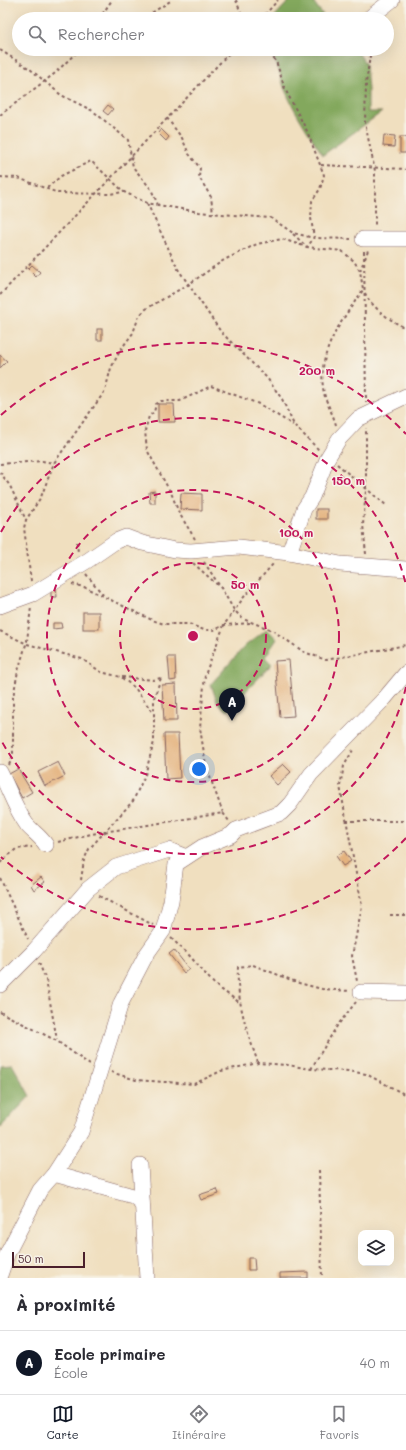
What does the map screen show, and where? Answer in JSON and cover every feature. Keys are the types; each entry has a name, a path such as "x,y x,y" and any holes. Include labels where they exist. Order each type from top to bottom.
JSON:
{"street":[{"path":"377,12 392,0"},
{"path":"367,239 406,239"},
{"path":"289,553 304,509 312,497 328,457 339,439 358,419 406,396"},
{"path":"0,606 33,594 48,586 54,579 83,563 116,541 126,537 142,543 175,550 239,547 289,553 340,564 406,569"},
{"path":"0,1275 8,1252 40,1190 54,1174 81,1132 121,1003 146,955 163,931 172,901 176,864 202,847 232,835 236,830 281,813 290,804 311,774 385,698 406,673"},
{"path":"2,775 12,799 27,825 46,845"},
{"path":"0,985 34,951 88,889 116,867 169,850 186,857"},
{"path":"361,992 406,993"},
{"path":"140,1165 147,1278"},
{"path":"54,1174 133,1196 142,1203"}],"path":[{"path":"104,12 112,0"},
{"path":"153,12 172,0"},
{"path":"236,0 240,12"},
{"path":"267,12 278,0"},
{"path":"0,50 30,69 61,95 93,111 128,140 133,167 151,189 158,205"},
{"path":"0,115 45,81 72,56"},
{"path":"0,295 226,56"},
{"path":"272,56 276,60 285,90 307,131 324,175 320,189 312,201 311,218 314,238 307,247"},
{"path":"360,271 367,239 375,226 375,167 365,123 366,83 370,56"},
{"path":"167,118 182,138 189,154 200,168 199,177 212,197 213,213"},
{"path":"47,188 61,176 90,161 124,192 147,203 213,213 271,218 307,247"},
{"path":"321,165 406,169"},
{"path":"0,177 18,178 58,193 95,194 124,192"},
{"path":"147,203 178,269 221,332 267,378 282,399 294,425"},
{"path":"292,234 332,240 367,239"},
{"path":"2,775 13,756 13,697 18,671 27,644 33,594 24,528 26,520 41,497 54,463 105,391 111,368 121,349 134,333 139,316 146,309 189,284 224,260 257,244 282,239 307,247 342,252 354,261 360,271 367,298 399,325 406,328"},
{"path":"339,439 335,419 323,388 325,353 343,320 364,290"},
{"path":"387,506 328,457 294,425 259,404 210,386 180,401 161,402 156,404 154,412 149,416 145,431 147,450 172,495 179,513 194,538 199,550 234,610 243,619 272,630 304,652 326,660 406,645"},
{"path":"0,464 42,460 54,463"},
{"path":"0,472 10,486 26,520"},
{"path":"175,550 189,560 221,588"},
{"path":"236,830 223,813 206,766 200,728 205,675 224,625 234,610 279,557 289,553"},
{"path":"54,579 84,587 152,620 164,624 189,624 204,630 214,630 224,625 252,623"},
{"path":"0,631 27,644 82,659 101,672 121,677 153,680 161,678 154,698 154,742 146,776 139,792 89,850 84,860 78,900"},
{"path":"121,677 135,688 154,714"},
{"path":"311,1069 337,1026 353,1008 361,992 354,973 352,956 362,906 340,786 344,766 355,746"},
{"path":"0,863 16,849 46,845 103,832 223,813"},
{"path":"346,821 406,821"},
{"path":"0,878 46,980 57,1041"},
{"path":"390,915 406,915"},
{"path":"258,1063 241,1012 237,981 238,966 252,965 299,983 322,989 361,992"},
{"path":"0,1012 57,1041 93,1067 136,1080 194,1084 221,1071 258,1063 366,1074 406,1095"},
{"path":"319,1170 322,1278"}],"green space":[{"path":"290,0 312,0 321,12 279,12"},
{"path":"271,56 360,56 366,65 368,112 382,112 323,155 293,107"},
{"path":"267,629 277,639 265,657 272,664 227,711 217,702 211,684 245,646"},
{"path":"12,1064 30,1096 0,1128 0,1065"}],"building":[{"path":"108,105 113,109 108,115 103,111"},
{"path":"161,129 169,137 166,141 158,133"},
{"path":"384,135 395,136 394,147 383,146"},
{"path":"400,137 406,137 406,153 400,153"},
{"path":"32,265 40,272 36,277 28,269"},
{"path":"97,329 102,329 102,340 97,340"},
{"path":"0,355 7,361 0,368"},
{"path":"158,404 174,404 175,422 158,422"},
{"path":"155,491 155,503 150,503 149,492"},
{"path":"181,493 202,494 202,510 180,509"},
{"path":"316,509 327,509 327,519 316,519"},
{"path":"51,586 56,586 57,597 51,597"},
{"path":"83,612 99,612 99,629 83,629"},
{"path":"53,623 61,623 62,628 53,629"},
{"path":"168,657 175,657 176,680 170,681"},
{"path":"289,660 294,716 280,717 275,661"},
{"path":"176,684 177,721 164,721 162,685"},
{"path":"164,734 178,734 180,778 166,779"},
{"path":"58,762 65,776 45,786 38,772"},
{"path":"283,764 291,772 277,785 269,776"},
{"path":"18,769 32,792 22,798 9,774"},
{"path":"344,851 351,861 343,866 336,856"},
{"path":"41,877 45,882 34,890 31,885"},
{"path":"174,950 189,969 184,973 169,954"},
{"path":"217,1189 219,1194 201,1200 199,1195"},
{"path":"248,1258 254,1258 255,1270 248,1270"},
{"path":"308,1272 308,1278 280,1278 280,1273"}],"place":[{"name":"Ecole primaire","path":"232,721"}]}
